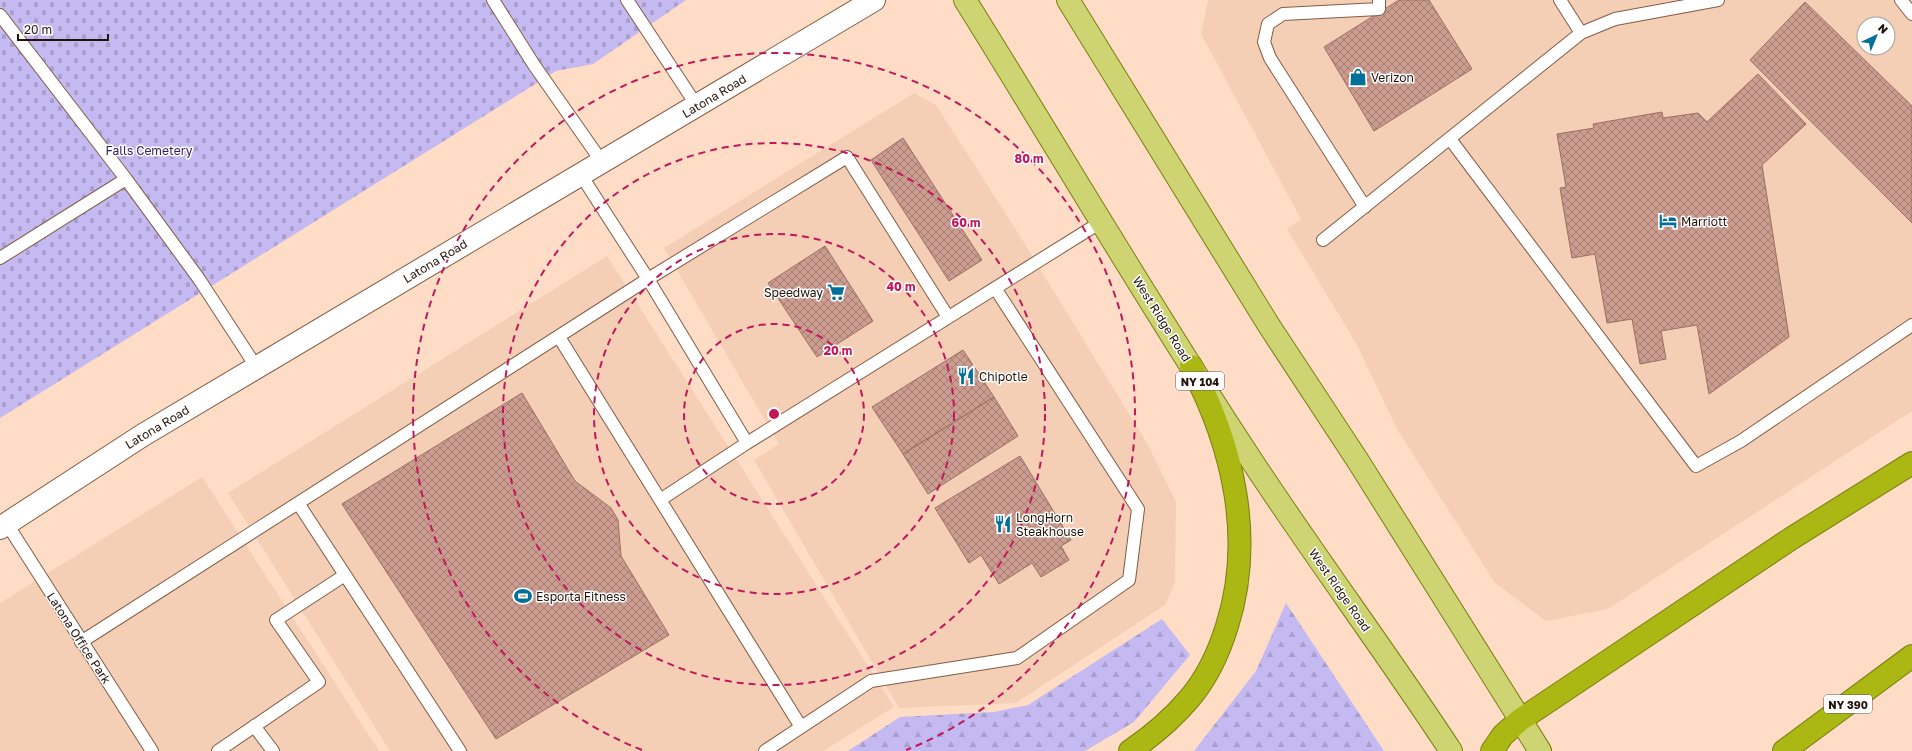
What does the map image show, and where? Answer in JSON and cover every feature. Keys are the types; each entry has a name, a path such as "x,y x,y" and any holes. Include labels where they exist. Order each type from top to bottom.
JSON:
{"highway":[{"path":"1130,751 1175,714 1201,683 1210,668 1224,635 1230,616 1238,578 1240,524 1231,472 1215,418 1191,366"},
{"path":"1492,751 1503,735 1520,720 1792,538 1912,463"},
{"name":"NY 390","path":"1784,751 1912,656"}],"main road":[{"name":"West Ridge Road","path":"965,0 1191,366 1282,506 1415,696 1451,751"},
{"path":"1068,0 1271,330 1358,461 1540,751"}],"street":[{"name":"Latona Road","path":"3,526 143,435 874,0"}],"lane":[{"path":"493,0 534,65 602,162"},
{"path":"627,0 697,106"},
{"path":"1365,207 1270,58 1264,42 1268,24 1283,14 1379,9 1379,0"},
{"path":"1560,0 1581,33"},
{"path":"1323,240 1581,33 1615,19 1718,0"},
{"path":"1901,0 1912,14"},
{"path":"0,15 126,179 199,279 257,368"},
{"path":"1450,139 1696,466 1741,441 1912,325"},
{"path":"81,642 648,279 847,157 948,317"},
{"path":"581,175 648,279 747,443"},
{"path":"0,258 126,179"},
{"path":"660,500 747,443 1101,222"},
{"path":"765,751 871,681 1017,658 1130,580 1138,509 995,288"},
{"path":"559,337 801,727"},
{"path":"298,503 460,751"},
{"name":"Latona Office Park","path":"3,526 152,751"},
{"path":"218,751 319,682 276,620 345,575"},
{"path":"254,726 273,751"}],"shaded area":[{"path":"1208,0 1912,0 1912,411 1608,609 1546,621 1495,583 1397,429 1356,343 1287,229 1301,219 1201,34"},
{"path":"914,93 936,105 1018,233 1148,445 1176,502 1175,582 1165,605 1016,703 899,708 754,460 779,444 664,248"},
{"path":"607,256 894,707 823,751 390,751 228,493"},
{"path":"202,477 379,751 0,751 0,603"}],"green space":[{"name":"Falls Cemetery","path":"0,0 686,0 593,64 556,71 0,418"},
{"path":"1286,603 1384,751 1194,751 1256,671"},
{"path":"1162,619 1190,655 1134,722 1085,751 848,751 900,717 994,712 1028,705"}],"building":[{"path":"1399,0 1429,0 1472,69 1374,131 1324,47"},
{"path":"1805,2 1856,52 1856,56 1861,56 1912,106 1912,223 1750,60"},
{"name":"Marriott","path":"1758,74 1806,124 1762,165 1789,337 1709,394 1697,325 1661,331 1666,359 1640,364 1632,319 1607,323 1595,254 1572,258 1560,188 1566,187 1557,134 1594,128 1593,124 1662,112 1663,118 1698,113 1707,122"},
{"path":"903,138 982,260 949,281 871,160"},
{"path":"825,246 873,321 817,357 768,283"},
{"path":"963,350 994,397 903,454 872,407"},
{"name":"Esporta Fitness","path":"522,393 575,481 611,508 618,520 621,556 669,635 496,739 342,504"},
{"path":"994,397 1018,436 928,494 903,454"},
{"name":"LongHorn Steakhouse","path":"1020,456 1071,540 1061,546 1069,560 1041,577 1032,563 999,584 981,555 969,563 935,508"}],"place":[{"name":"Verizon","path":"1358,77"},
{"name":"Marriott","path":"1668,221"},
{"name":"Speedway","path":"836,292"},
{"name":"Chipotle","path":"966,376"},
{"name":"LongHorn Steakhouse","path":"1003,524"},
{"name":"Esporta Fitness","path":"523,596"}]}
